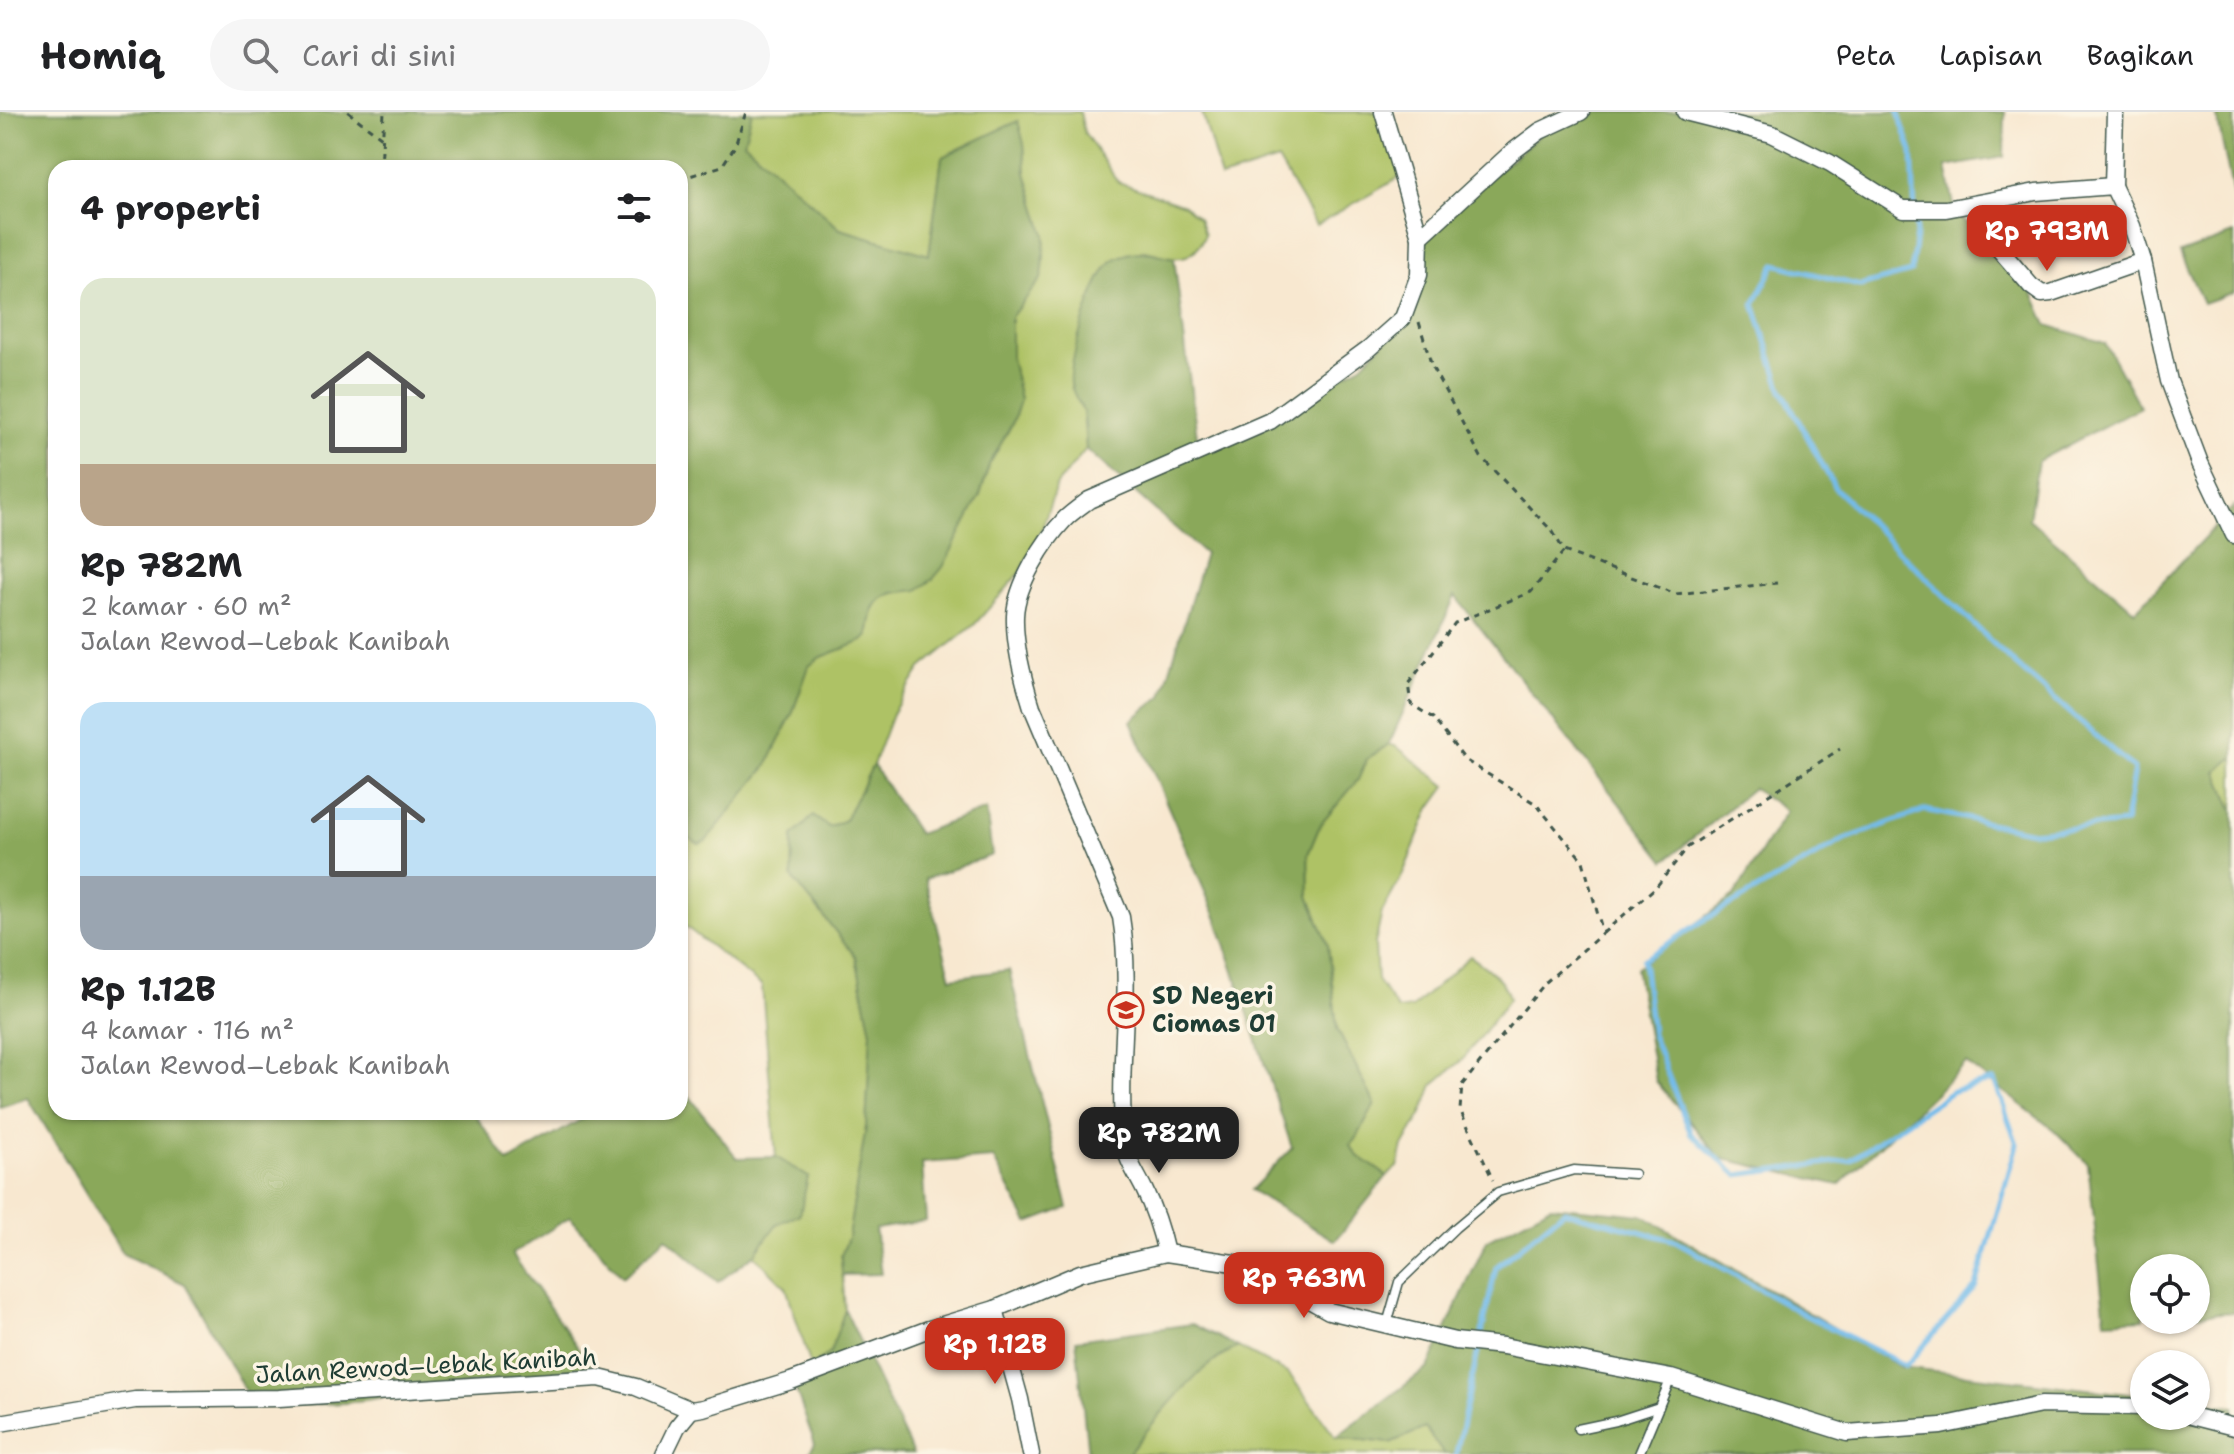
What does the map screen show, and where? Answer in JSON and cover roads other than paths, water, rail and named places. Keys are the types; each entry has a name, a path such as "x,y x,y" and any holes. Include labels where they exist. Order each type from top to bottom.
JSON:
{"street":[{"path":"1166,1253 1162,1231 1126,1157 1122,1088 1125,940 1121,917 1032,707 1024,680 1015,614 1027,575 1049,540 1065,519 1089,500 1270,421 1368,349 1403,318 1419,275 1420,237 1383,112"},
{"path":"1420,237 1511,153 1559,116 1581,112"},
{"path":"1685,112 1772,134 1830,163 1903,209 1946,209 2036,192 2113,186"},
{"path":"2115,112 2113,186 2132,226 2143,261 2169,381 2200,463 2234,535"},
{"path":"1976,204 1993,242 2031,286 2042,294 2143,261"},
{"path":"664,1454 677,1427 691,1410 791,1381 929,1329 995,1309 1080,1273 1166,1253 1247,1265 1329,1311 1455,1341 1503,1346 1671,1378 1847,1433 1941,1426 2041,1405 2130,1407"},
{"path":"995,1309 1020,1399 1031,1454"},
{"name":"Jalan Rewod–Lebak Kanibah","path":"0,1423 135,1400 279,1398 599,1378 636,1387 691,1410"},
{"path":"2210,1421 2234,1427"}],"lane":[{"path":"1387,1324 1399,1282 1498,1192 1574,1170 1634,1174"},
{"path":"1639,1454 1671,1378"},
{"path":"1578,1429 1659,1407"}],"waterway":[{"path":"1456,1454 1496,1267 1564,1211 1676,1241 1805,1315 1906,1366 1976,1286 2017,1144 1994,1080 1953,1091 1850,1160 1737,1175 1691,1134 1652,1034 1643,960 1703,921 1843,840 1925,810 2033,832 2125,823 2134,769 2007,657 1835,488 1782,390 1754,304 1775,264 1860,286 1911,272 1916,235 1912,152 1898,112"}],"place":[{"name":"SD Negeri Ciomas 01","path":"1126,1010"}]}
